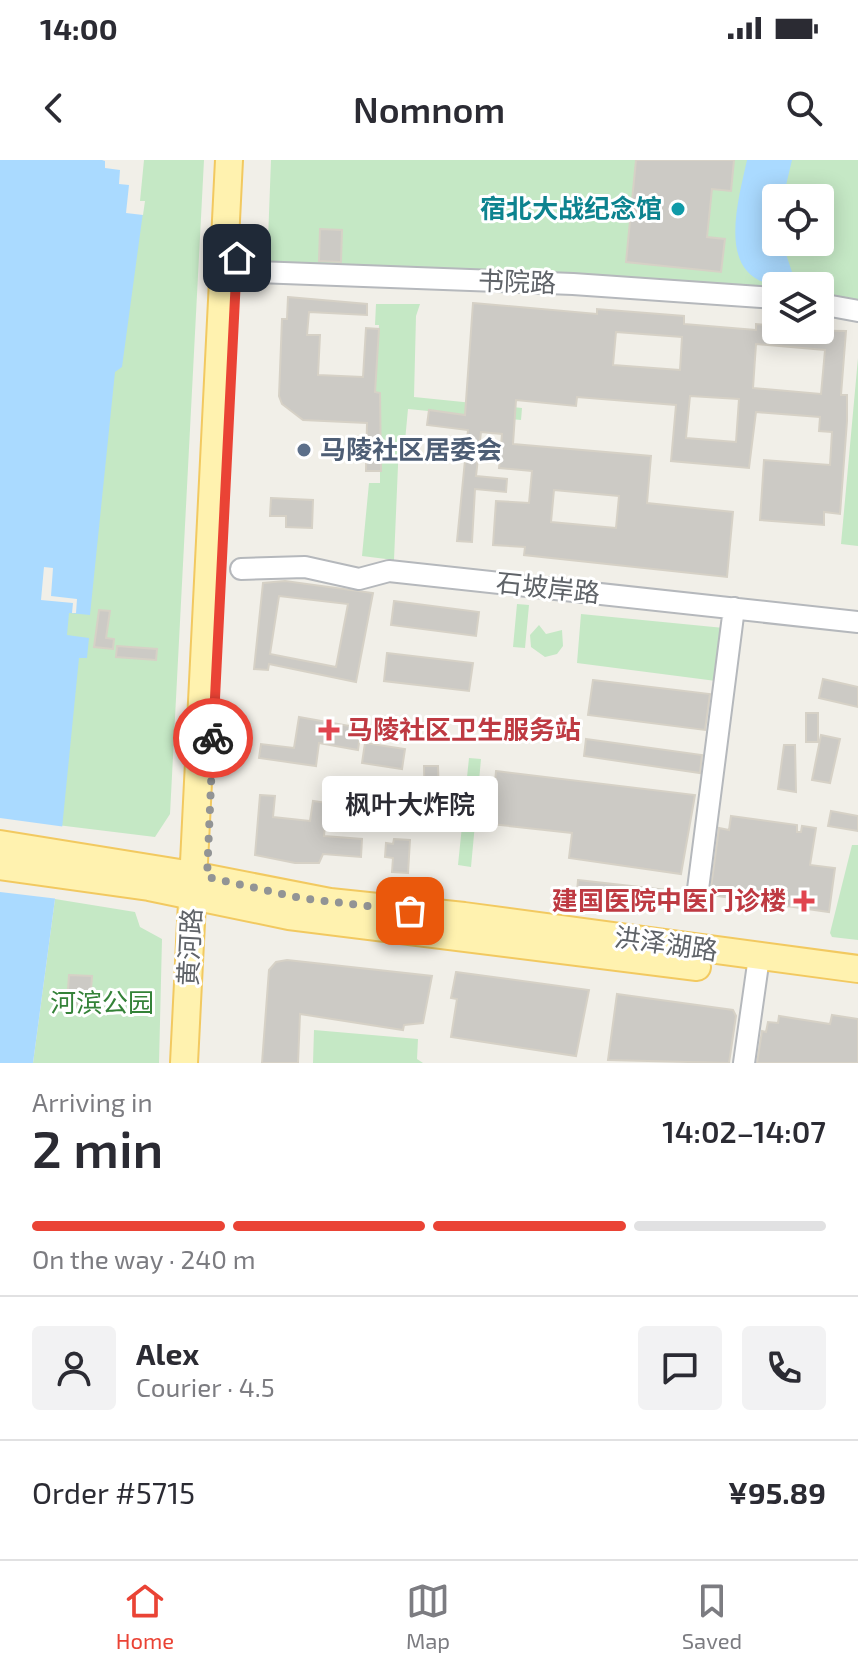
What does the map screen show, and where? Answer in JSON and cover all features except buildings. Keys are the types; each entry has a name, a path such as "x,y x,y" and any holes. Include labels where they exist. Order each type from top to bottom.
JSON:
{"main road":[{"name":"黄河路","path":"197,1063 200,886 229,160"},
{"name":"黄河路","path":"184,1063 200,886 242,160"},
{"name":"洪泽湖路","path":"0,844 200,886 464,916 758,966 858,987"},
{"name":"洪泽湖路","path":"0,866 150,877"},
{"name":"洪泽湖路","path":"758,966 858,969"}],"street":[{"name":"书院路","path":"257,272 589,285 762,297"},
{"path":"834,307 858,311"},
{"name":"石坡岸路","path":"241,569 305,567 359,579 389,571 858,622"},
{"path":"697,897 734,608"},
{"path":"744,1063 758,966"}],"green space":[{"path":"0,160 204,160 170,814 155,837 0,818"},
{"path":"271,160 858,160 858,306 834,302 834,272 762,272 762,293 267,267"},
{"path":"376,304 420,304 416,316 414,397 522,408 521,420 408,409 405,441 399,442 394,560 362,556 369,483 380,483 380,393 375,392 379,325 375,325"},
{"path":"858,358 858,546 841,544"},
{"path":"517,604 529,605 525,648 513,647"},
{"path":"581,614 724,628 716,681 577,663"},
{"path":"539,625 546,634 562,630 563,646 557,654 545,657 531,647 530,635"},
{"path":"469,758 481,759 471,867 458,865"},
{"path":"852,845 858,845 858,940 832,937 830,933"},
{"name":"河滨公园","path":"55,899 135,912 140,927 162,939 159,1063 33,1063"},
{"path":"314,1030 418,1039 417,1059 423,1063 313,1063"}],"water":[{"path":"0,160 140,160 136,204 144,205 122,367 115,372 90,615 69,613 67,635 89,638 87,658 79,658 55,899 33,1063 0,1063"},
{"path":"747,160 792,160 786,184 762,184 762,256 787,256 792,272 762,272 762,281 749,273 739,258 736,240 739,199"}],"pier":[{"path":"102,160 144,160 140,201 145,201 143,215 126,213 129,185 119,184 120,170 105,168 105,161"},
{"path":"44,567 53,568 51,596 77,599 76,613 72,613 73,603 41,600"},
{"path":"0,818 66,827 59,899 0,892"}],"way so far":[{"path":"213,738 207,877 300,898 410,911"}],"place":[{"name":"宿北大战纪念馆","path":"678,209"},
{"name":"马陵社区居委会","path":"304,450"},
{"name":"马陵社区卫生服务站","path":"329,730"},
{"name":"建国医院中医门诊楼","path":"804,901"},
{"name":"枫叶大炸院","path":"410,911"}],"route":[{"path":"213,738 237,258"}]}
